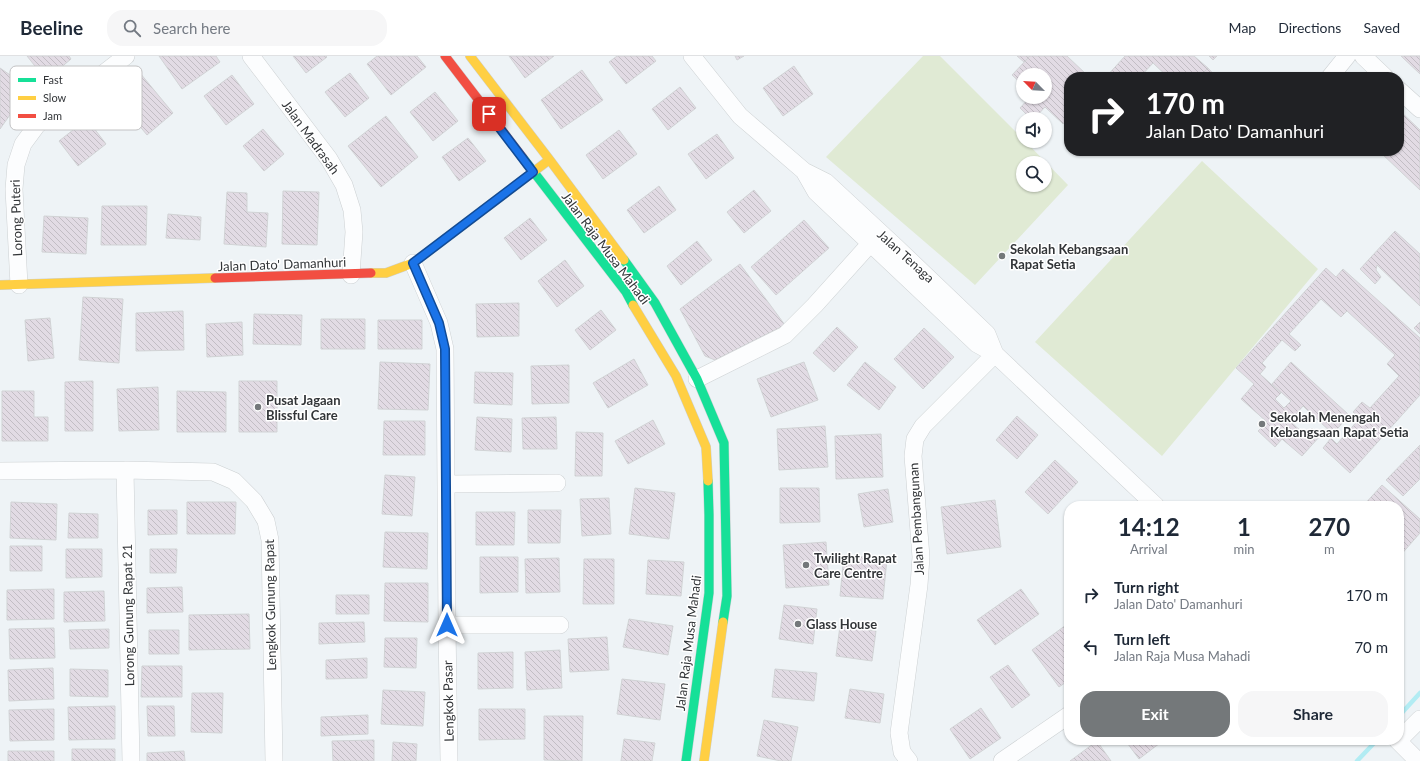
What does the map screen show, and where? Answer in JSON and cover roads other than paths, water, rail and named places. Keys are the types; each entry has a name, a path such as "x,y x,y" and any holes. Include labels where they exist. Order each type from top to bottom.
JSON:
{"main road":[{"name":"Jalan Raja Musa Mahadi","path":"445,56 626,292 676,376 706,447 709,515 709,593 686,761"},
{"name":"Jalan Raja Musa Mahadi","path":"470,56 549,159 655,303 697,379 724,443 727,596 704,761"},
{"name":"Jalan Dato' Damanhuri","path":"0,285 386,273 413,263 549,159"}],"street":[{"name":"Lorong Puteri","path":"113,66 126,56"},
{"name":"Jalan Madrasah","path":"251,56 329,159 344,185 352,210 354,232 351,275"},
{"name":"Jalan Tenaga","path":"692,56 740,116 804,171 826,182 845,210 942,300 987,334 995,354 1151,501"},
{"path":"1334,72 1346,56"},
{"path":"1363,56 1380,72"},
{"path":"1404,95 1420,109"},
{"name":"Lorong Puteri","path":"19,285 14,189 16,165 23,144 33,130"},
{"path":"697,379 785,335 815,305 875,238"},
{"name":"Lengkok Pasar","path":"413,263 439,323 445,349 449,761"},
{"name":"Jalan Pembangunan","path":"909,761 902,752 899,733 919,585 921,557 912,456 915,439 924,426 995,354"},
{"name":"Lengkok Gunung Rapat","path":"0,471 125,470 213,472 234,481 254,501 266,521 270,540 274,761"},
{"name":"Lorong Gunung Rapat 21","path":"125,470 131,761"},
{"path":"447,484 557,483"},
{"path":"447,625 560,625"},
{"path":"1002,761 1064,718"},
{"path":"1404,735 1420,719"},
{"path":"1402,745 1418,761"}],"waterway":[{"path":"1404,711 1420,693"},
{"path":"1357,761 1372,745"}],"place":[{"name":"Sekolah Kebangsaan Rapat Setia","path":"1002,256"},
{"name":"Pusat Jagaan Blissful Care","path":"258,407"},
{"name":"Sekolah Menengah Kebangsaan Rapat Setia","path":"1262,424"},
{"name":"Twilight Rapat Care Centre","path":"806,565"},
{"name":"Glass House","path":"798,624"}]}
